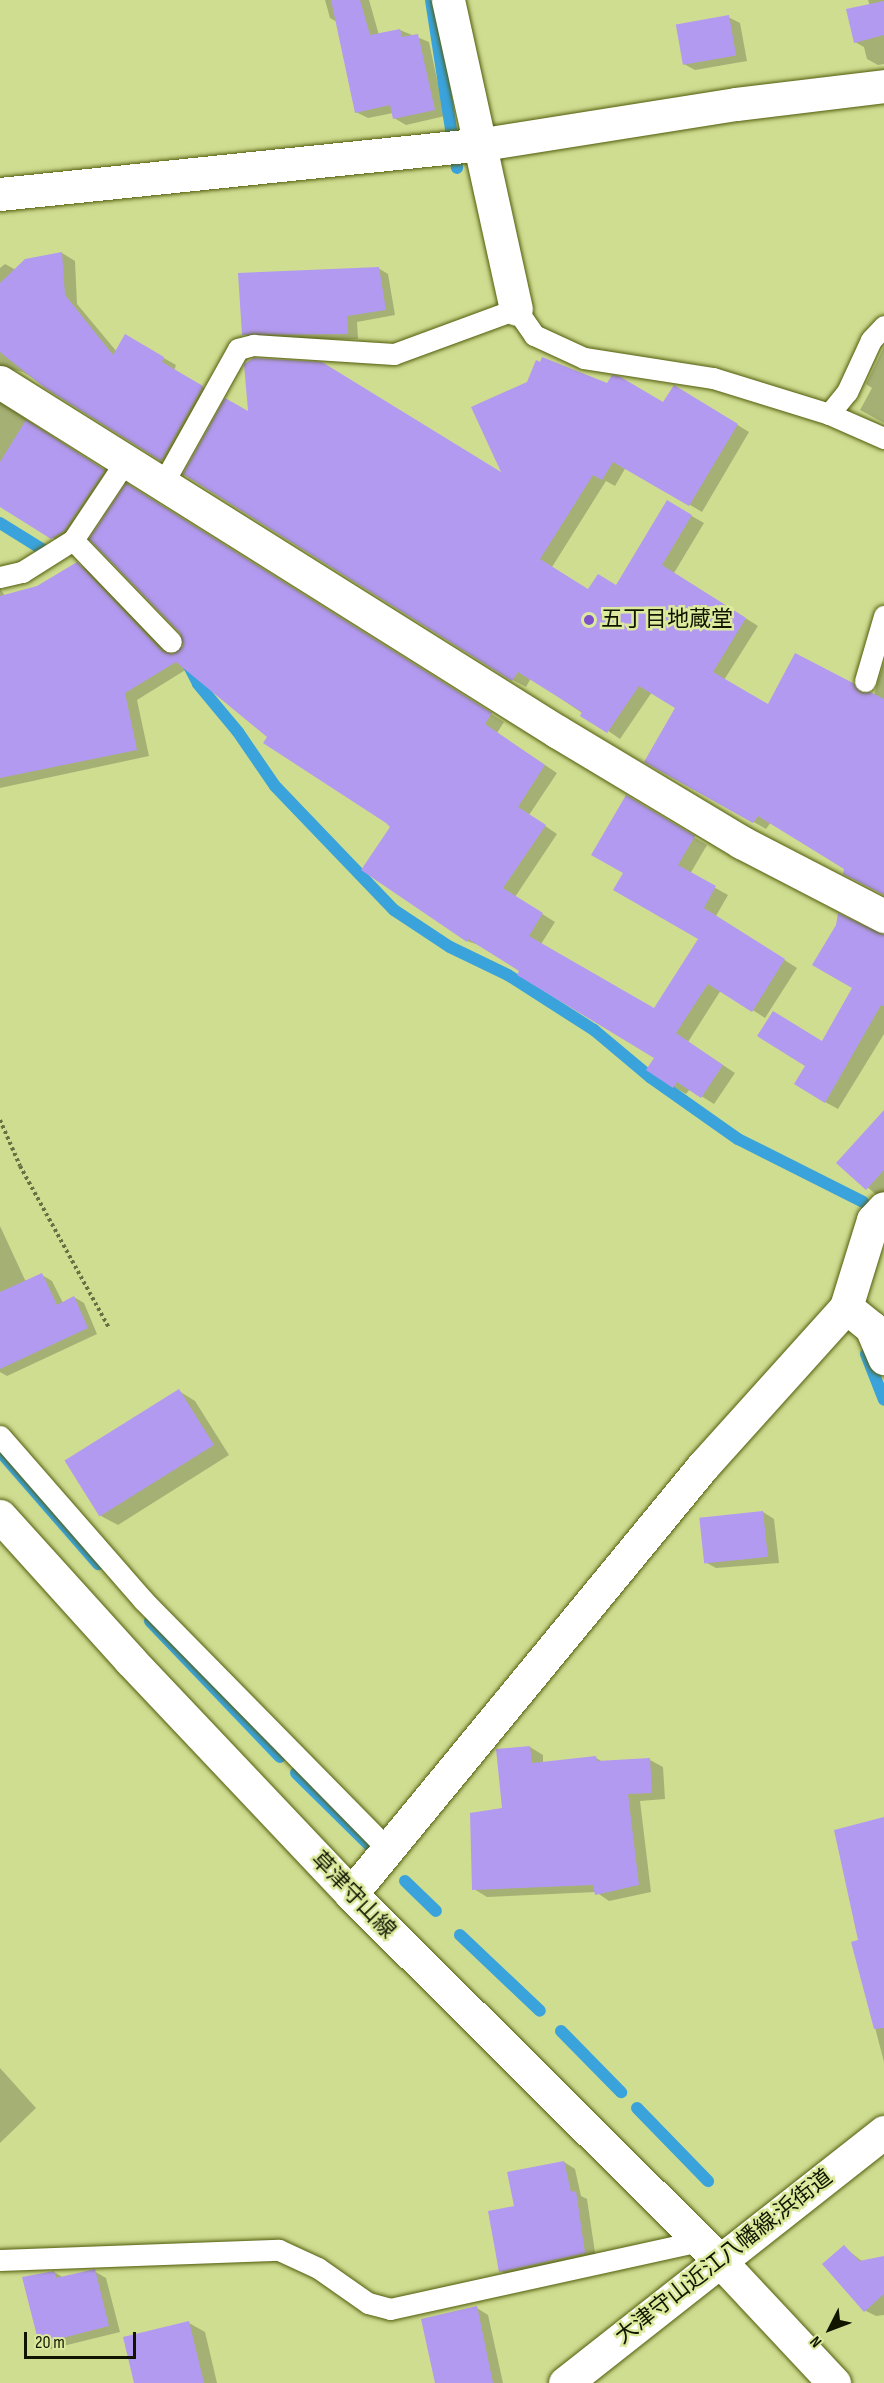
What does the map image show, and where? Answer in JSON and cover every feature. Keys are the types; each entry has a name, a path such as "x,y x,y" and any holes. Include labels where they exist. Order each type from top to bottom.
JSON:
{"street":[{"path":"448,0 477,145 516,309"},
{"path":"0,194 477,145 736,104 884,86"},
{"path":"0,382 162,485 741,842 884,916"},
{"path":"351,1894 703,1466 846,1306 873,1220 884,1208"},
{"path":"846,1306 870,1327 884,1358"},
{"name":"草津守山線","path":"0,1516 130,1660 351,1894 710,2251 834,2383"},
{"name":"大津守山近江八幡線;浜街道","path":"565,2383 710,2251 884,2132"}],"lane":[{"path":"162,485 238,349 253,345 394,354 516,309 534,334 584,358 713,378 829,414 884,438"},
{"path":"829,414 847,392 871,340 884,326"},
{"path":"0,577 22,572 73,540 125,462"},
{"path":"73,540 171,642"},
{"path":"865,681 884,616"},
{"path":"0,1436 143,1600 388,1849"},
{"path":"0,2260 279,2250 318,2268 368,2304 390,2309 710,2251"}],"path":[{"path":"0,1120 20,1166 109,1328"}],"building":[{"path":"331,0 360,0 370,35 400,29 402,37 418,34 435,110 393,119 390,105 355,113"},
{"path":"884,1 884,35 854,43 846,9"},
{"path":"729,15 736,55 683,65 676,24"},
{"path":"62,252 65,295 113,355 125,334 164,357 162,362 203,386 161,461 45,388 0,352 0,283 25,259"},
{"path":"379,267 386,310 347,316 348,334 242,335 238,273"},
{"path":"542,357 607,383 612,375 619,376 663,402 674,385 738,424 689,506 613,462 602,480 593,475 540,559 588,589 598,574 616,585 667,500 692,515 662,565 746,618 713,672 768,704 795,653 853,683 861,693 870,692 884,699 884,895 843,874 844,869 758,816 753,823 644,762 675,708 639,686 607,733 580,716 582,712 518,672 512,681 183,474 225,398 248,411 244,364 254,358 322,362 501,472 471,407 527,382 536,360 540,362"},
{"path":"26,420 105,470 64,531 51,539 0,507 0,462"},
{"path":"126,483 492,713 485,724 545,765 518,807 546,825 503,888 543,913 529,936 654,1008 698,939 613,890 623,873 591,855 626,795 695,836 678,865 716,886 704,908 785,959 752,1012 708,984 676,1033 723,1065 701,1098 677,1082 673,1088 646,1070 654,1058 517,975 519,971 468,939 467,942 361,870 390,827 263,743 267,737 176,662 125,693 137,750 0,778 0,596 37,586 77,562 162,651 173,654 183,646 180,633 89,539"},
{"path":"838,913 884,935 884,1006 881,1005 825,1103 794,1084 805,1066 757,1036 773,1011 822,1041 852,988 812,965 836,925"},
{"path":"884,1110 884,1170 866,1190 836,1163"},
{"path":"42,1273 57,1305 74,1296 88,1328 0,1369 0,1292"},
{"path":"179,1389 214,1445 99,1517 65,1461"},
{"path":"763,1511 768,1557 704,1563 699,1518"},
{"path":"530,1746 532,1763 596,1756 597,1761 650,1758 652,1793 628,1794 639,1885 595,1895 593,1885 472,1890 470,1813 502,1808 496,1749"},
{"path":"884,1817 884,2028 874,2029 851,1942 858,1940 834,1830"},
{"path":"564,2161 571,2192 576,2191 585,2253 499,2272 488,2211 514,2206 507,2172"},
{"path":"844,2245 859,2261 884,2256 884,2294 864,2312 822,2264"},
{"path":"95,2269 109,2326 39,2344 22,2277 54,2271 56,2278"},
{"path":"477,2306 493,2383 435,2383 421,2319"},
{"path":"189,2321 204,2383 134,2383 123,2337"}],"waterway":[{"path":"431,0 457,168"},
{"path":"0,523 50,554"},
{"path":"188,664 198,684 238,732 275,786 394,910 450,947 508,975 594,1030 650,1077 738,1139 863,1202"},
{"path":"866,1354 884,1400"},
{"path":"5,1457 98,1564"},
{"path":"150,1621 280,1757"},
{"path":"296,1773 370,1846"},
{"path":"405,1881 436,1911"},
{"path":"460,1935 540,2011"},
{"path":"561,2031 621,2092"},
{"path":"637,2108 708,2181"}],"place":[{"name":"五丁目地蔵堂","path":"589,620"}]}
